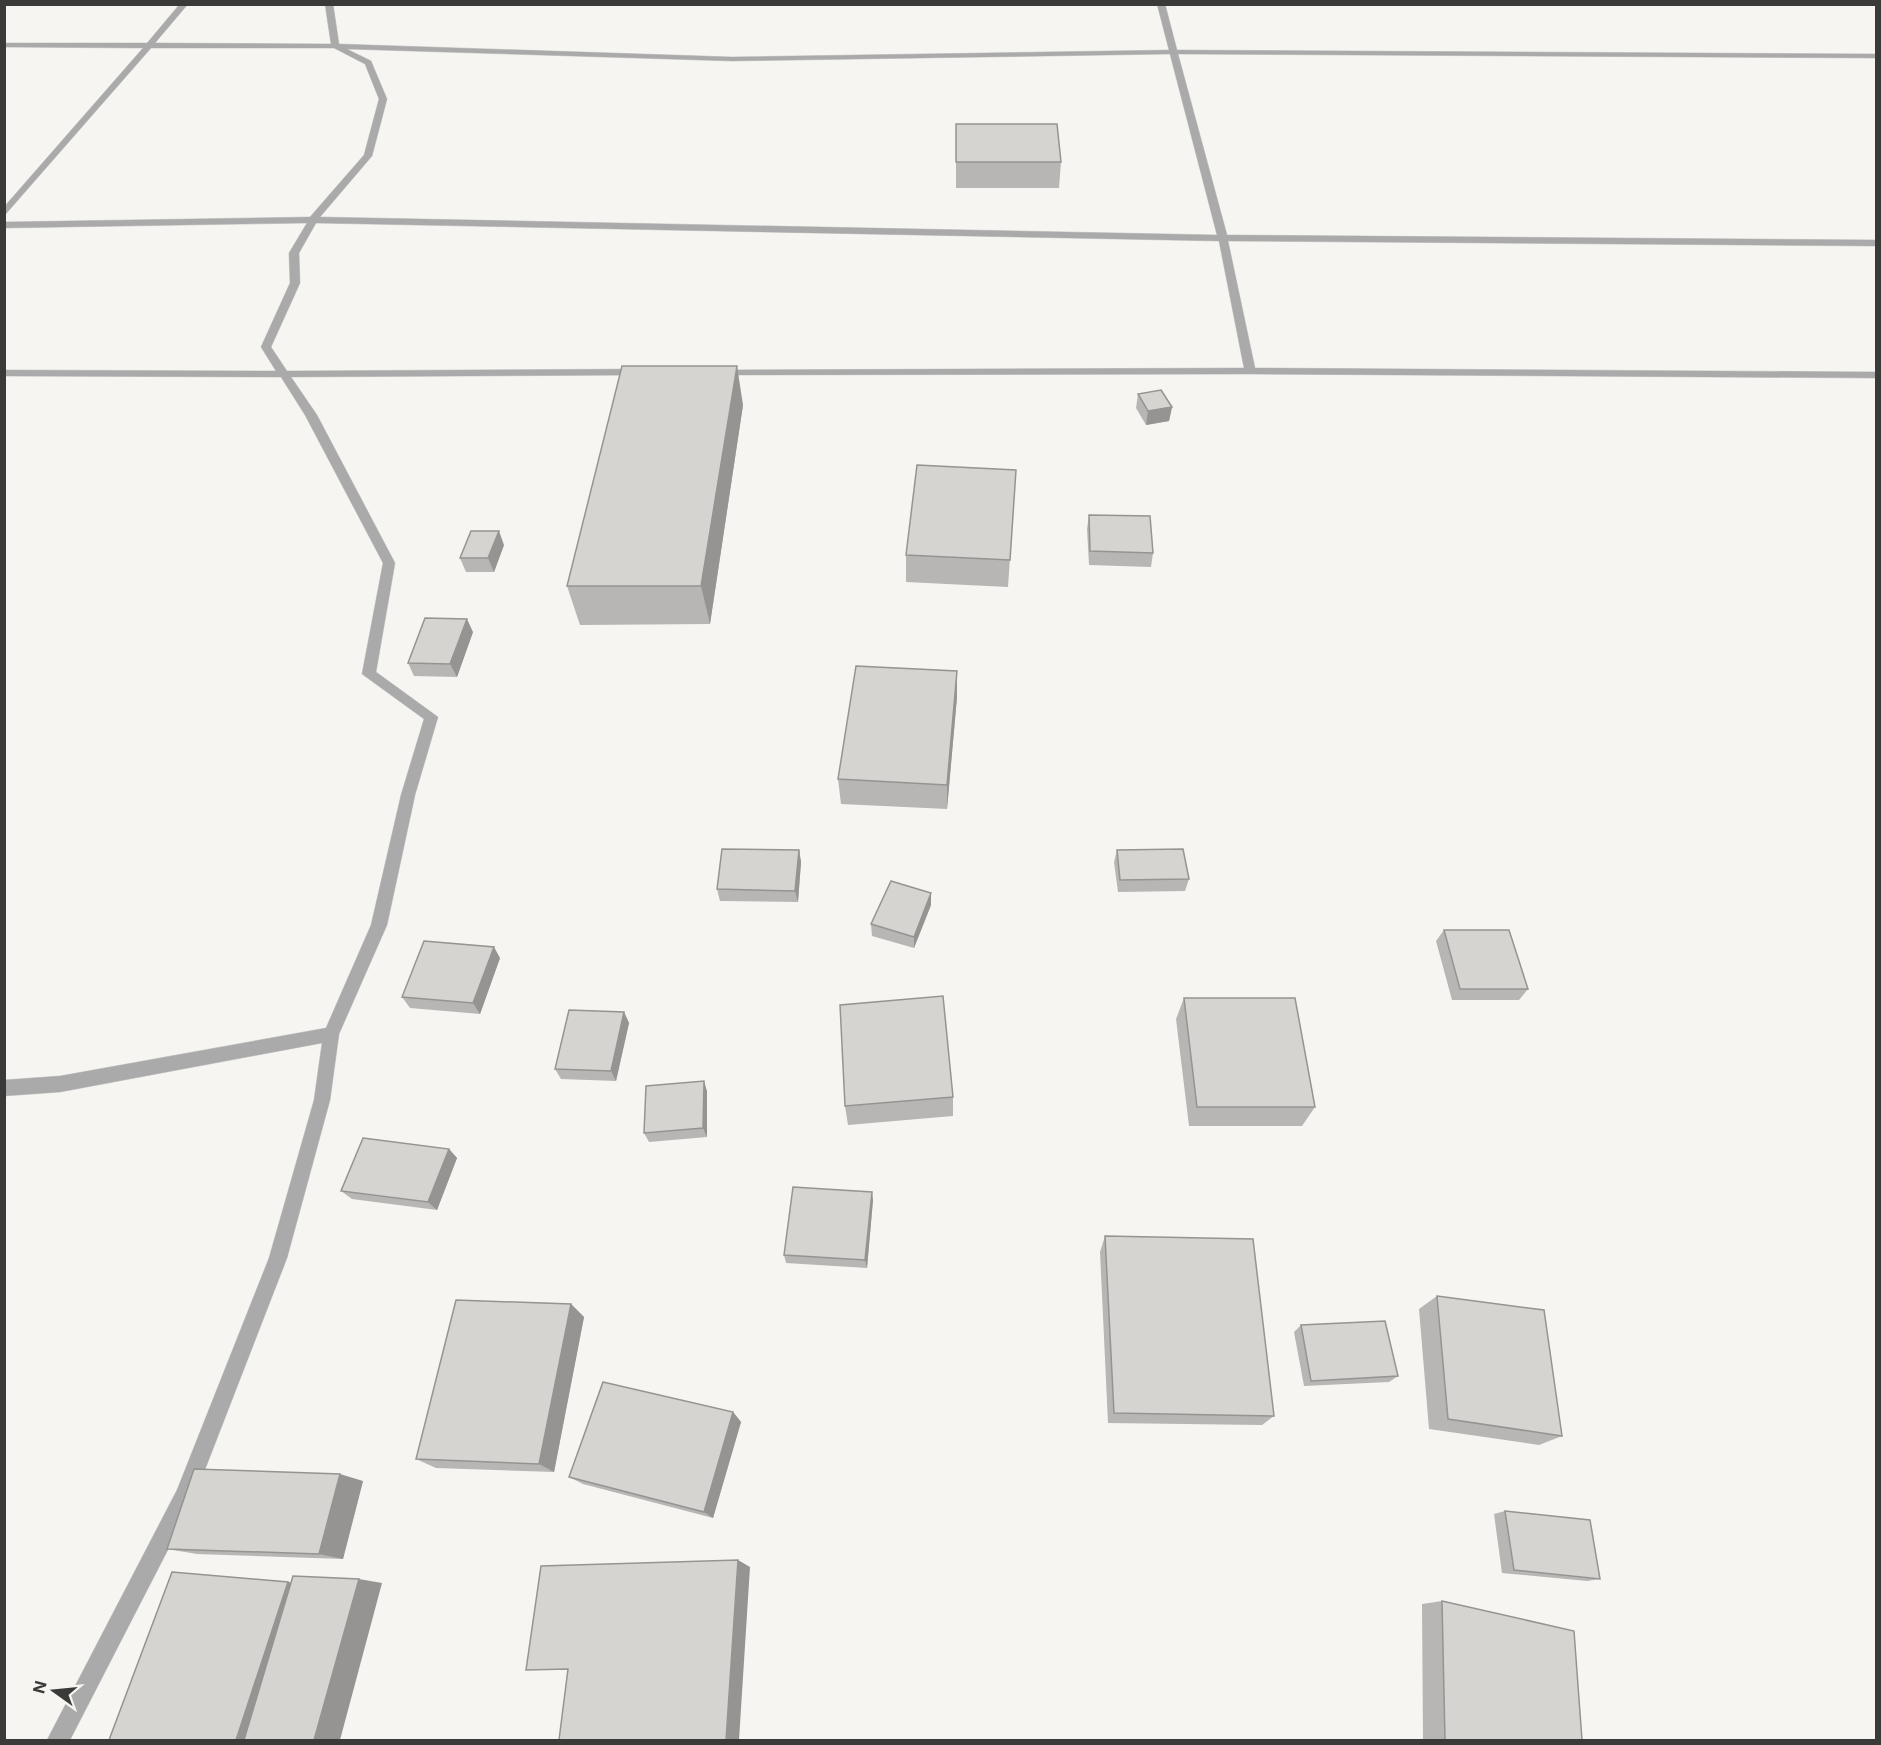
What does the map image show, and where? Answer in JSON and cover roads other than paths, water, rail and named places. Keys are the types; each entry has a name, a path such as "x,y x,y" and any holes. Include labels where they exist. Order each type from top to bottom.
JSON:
{"street":[{"path":"4,213 185,4"},
{"path":"329,4 335,46"},
{"path":"1161,4 1222,238 1250,371"},
{"path":"4,45 335,46 732,59 1172,52 1876,56"},
{"path":"58,1740 185,1496 278,1258 322,1100 331,1034 379,925 408,795 431,717 369,674 388,563 311,415 267,347 295,283 294,254 314,220 368,156 382,99 368,63 335,46"},
{"path":"4,225 314,220 1222,238 1876,243"},
{"path":"702,372 1250,371 1876,375"},
{"path":"4,373 654,372"},
{"path":"4,1088 60,1084 331,1034"}]}
